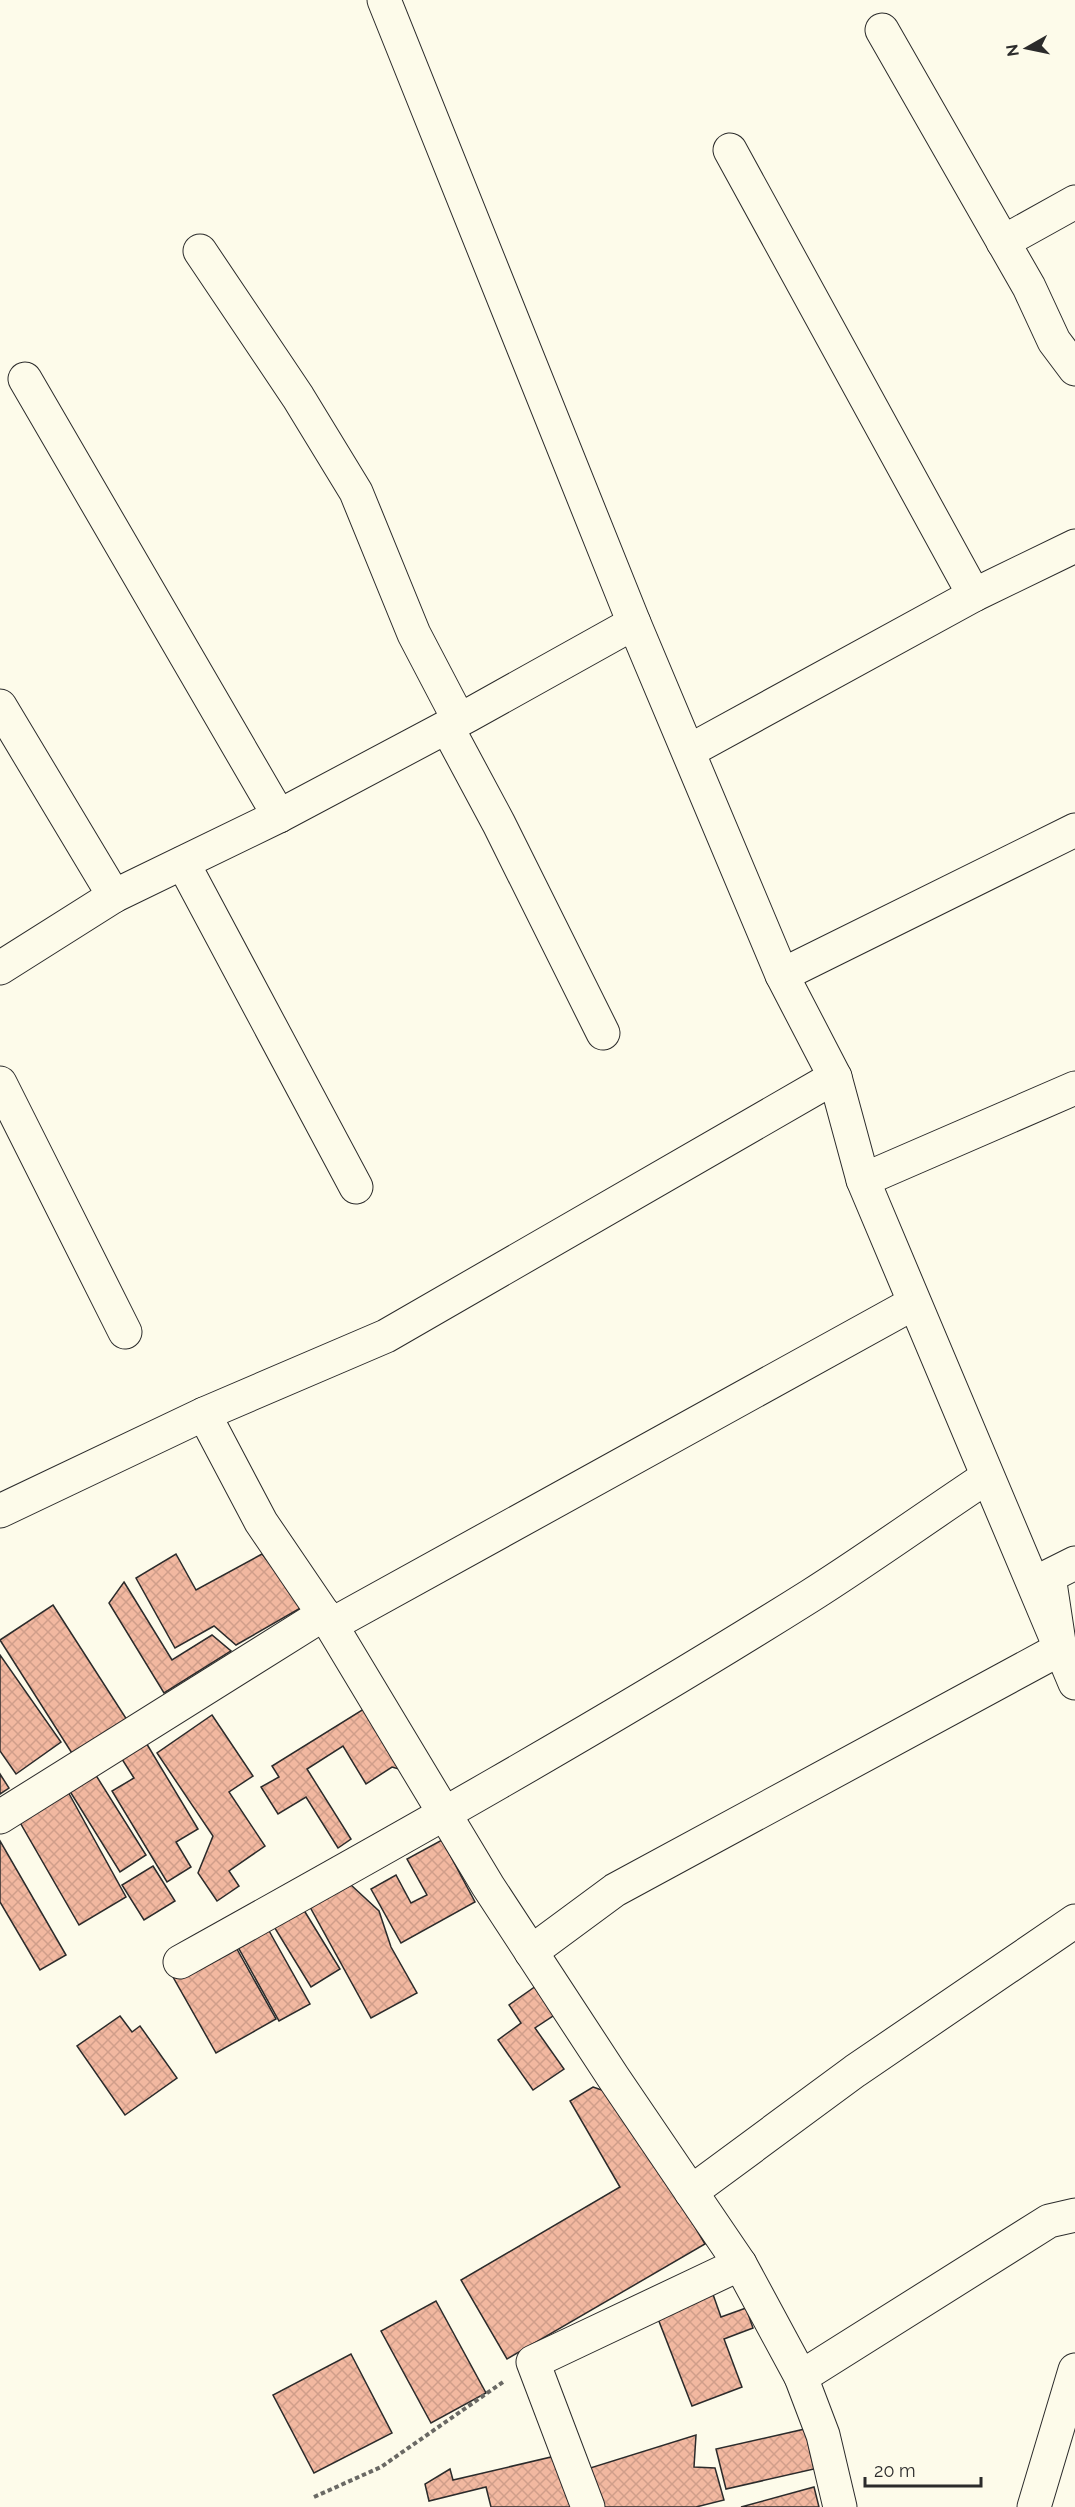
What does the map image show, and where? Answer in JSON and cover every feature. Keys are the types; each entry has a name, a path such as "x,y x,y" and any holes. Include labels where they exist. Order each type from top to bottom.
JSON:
{"street":[{"path":"384,0 634,623 782,975 835,1077 863,1180 1075,1683"},
{"path":"882,30 1029,287 1054,341 1075,369"},
{"path":"730,150 974,595"},
{"path":"1003,242 1075,201"},
{"path":"200,251 298,397 356,492 453,724 499,824 603,1033"},
{"path":"25,379 279,816"},
{"path":"689,751 974,595 1075,546"},
{"path":"0,968 114,896 279,816 453,724 634,623"},
{"path":"0,706 114,896"},
{"path":"782,975 1075,830"},
{"path":"183,863 356,1187"},
{"path":"0,1511 204,1414 386,1336 835,1077"},
{"path":"0,1083 125,1332"},
{"path":"863,1180 1075,1088"},
{"path":"0,1817 328,1619 914,1303"},
{"path":"204,1414 261,1522 328,1619 488,1886 740,2264 801,2377 823,2435 840,2507"},
{"path":"180,1962 446,1815 812,1595 987,1477"},
{"path":"1059,1649 1049,1576 1075,1563"},
{"path":"531,1952 615,1890 1059,1649"},
{"path":"691,2192 855,2071 1075,1921"},
{"path":"801,2377 1048,2221 1075,2215"},
{"path":"588,2507 533,2362 740,2264"},
{"path":"1034,2507 1075,2370"}],"path":[{"path":"314,2497 381,2468 533,2362"}],"building":[{"path":"176,1554 196,1590 262,1554 304,1606 236,1645 214,1626 175,1648 136,1578"},
{"path":"124,1582 172,1660 212,1635 231,1651 164,1693 109,1603"},
{"path":"53,1605 129,1723 75,1758 0,1640"},
{"path":"0,1655 61,1742 16,1774 0,1751"},
{"path":"367,1707 406,1771 392,1767 366,1784 343,1746 307,1769 351,1839 338,1848 306,1797 278,1814 261,1787 279,1777 272,1766"},
{"path":"212,1715 253,1776 229,1792 265,1846 229,1871 239,1886 217,1901 198,1873 213,1836 157,1753"},
{"path":"145,1741 198,1829 176,1842 191,1867 167,1882 112,1791 134,1778 120,1756"},
{"path":"92,1769 146,1855 120,1872 66,1785"},
{"path":"0,1774 9,1788 0,1794"},
{"path":"67,1790 126,1897 79,1925 18,1819"},
{"path":"442,1840 475,1902 401,1943 371,1889 396,1875 411,1903 427,1895 407,1859"},
{"path":"0,1841 66,1955 40,1970 0,1902"},
{"path":"153,1866 175,1901 144,1920 122,1885"},
{"path":"351,1885 379,1911 391,1947 417,1993 371,2018 310,1907"},
{"path":"302,1907 340,1969 311,1987 273,1925"},
{"path":"268,1929 310,2004 279,2021 238,1947"},
{"path":"233,1942 276,2019 216,2053 173,1977"},
{"path":"536,1986 556,2014 535,2028 564,2069 533,2090 498,2040 521,2023 509,2005"},
{"path":"120,2016 132,2032 140,2026 177,2078 125,2115 77,2046"},
{"path":"593,2087 619,2096 705,2244 507,2359 461,2280 620,2187 570,2101"},
{"path":"709,2283 721,2317 746,2308 753,2328 724,2339 742,2387 692,2406 655,2311"},
{"path":"436,2301 486,2393 431,2423 381,2331"},
{"path":"351,2354 392,2433 314,2473 273,2395"},
{"path":"805,2429 814,2469 726,2489 716,2449"},
{"path":"696,2435 694,2467 715,2468 724,2500 696,2507 605,2507 574,2473"},
{"path":"564,2454 577,2507 491,2507 486,2487 429,2501 425,2484 450,2469 453,2480"},
{"path":"814,2487 819,2507 741,2507"}]}
